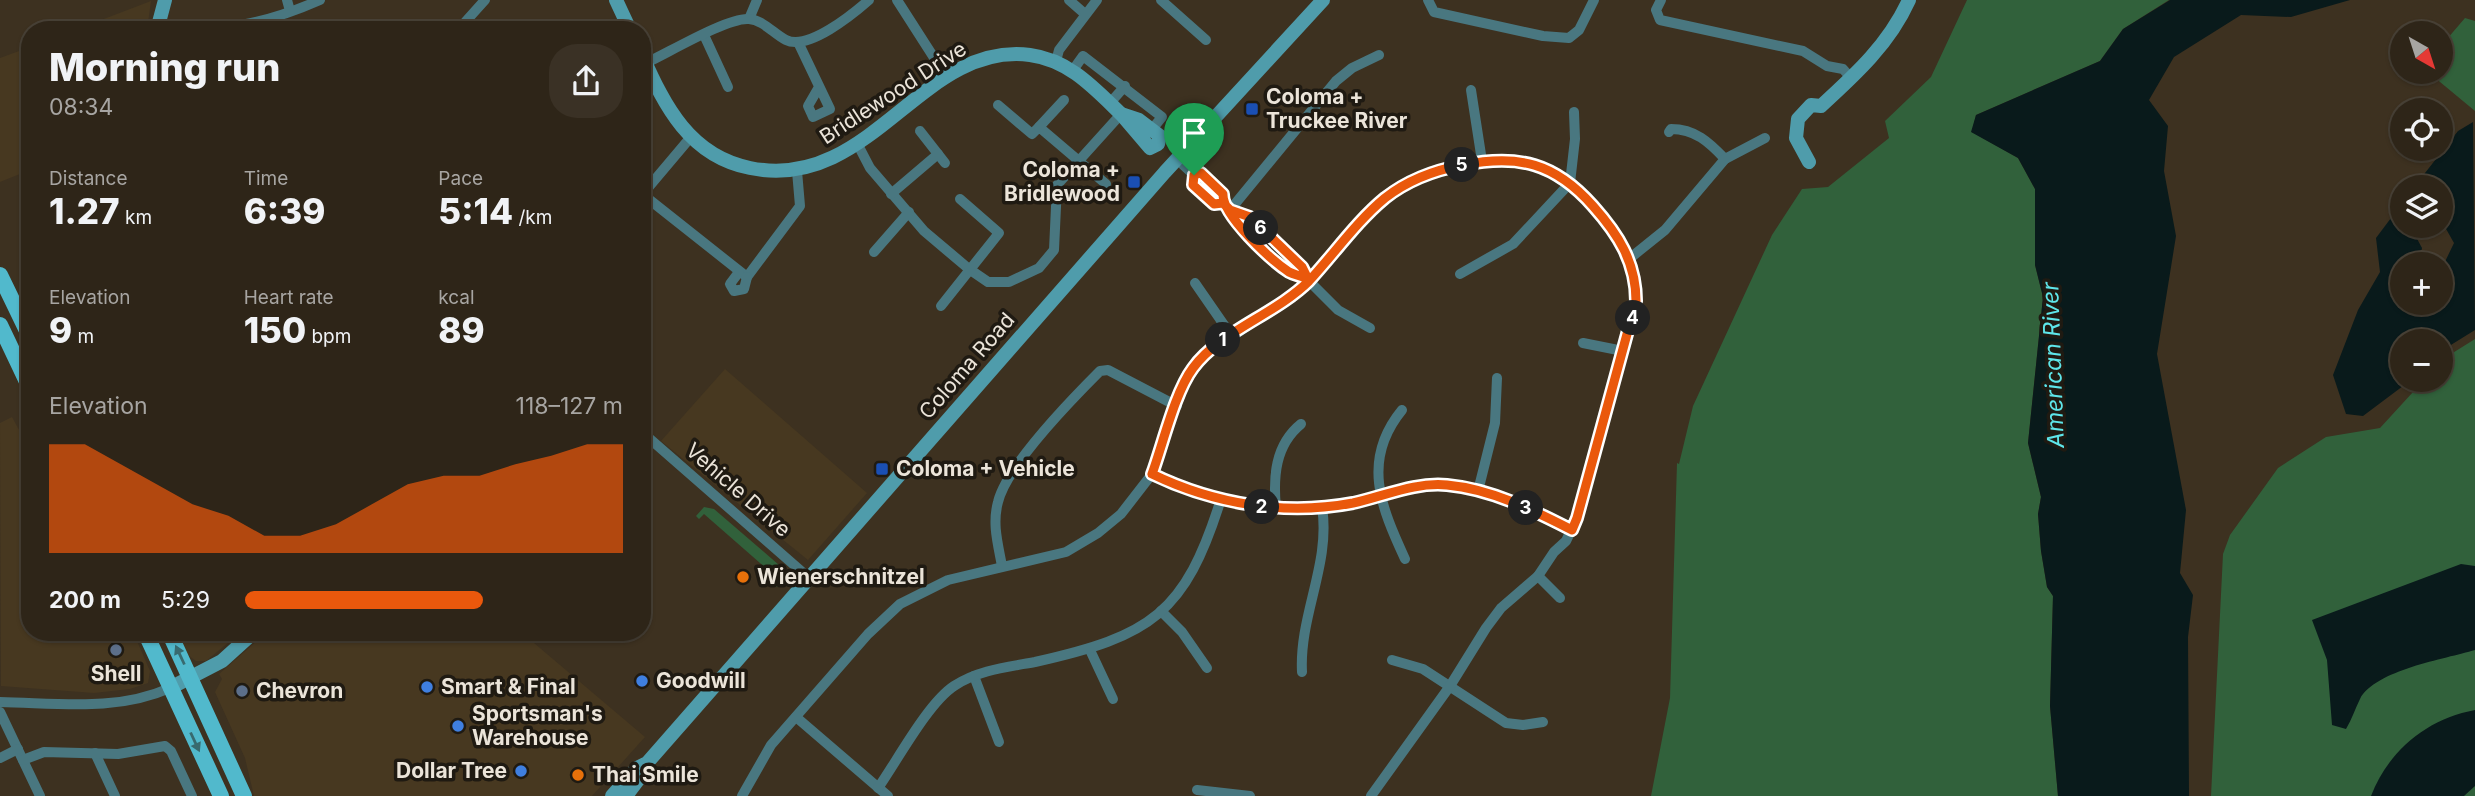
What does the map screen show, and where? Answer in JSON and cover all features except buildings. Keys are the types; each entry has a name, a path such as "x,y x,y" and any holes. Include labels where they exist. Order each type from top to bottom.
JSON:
{"main road":[{"path":"159,21 165,0"},
{"path":"616,0 626,21"},
{"name":"Coloma Road","path":"612,796 637,768 647,764 1177,159 1323,0"},
{"path":"1809,162 1796,138 1798,119 1811,105 1821,106 1851,78 1889,36 1909,0"},
{"name":"Bridlewood Drive","path":"651,73 669,110 690,138 709,152 739,166 775,172 797,172 833,159 858,145 947,78 991,56 1029,55 1056,61 1073,70 1121,114 1150,148 1158,144 1177,159"},
{"name":"Bridlewood Drive","path":"1121,114 1153,128"},
{"path":"1153,128 1160,136 1158,144"},
{"path":"0,275 21,318"},
{"path":"0,325 21,369"},
{"path":"149,641 221,796"},
{"path":"173,641 244,796"},
{"path":"170,688 222,661 244,641"},
{"name":"Coloma Road","path":"626,796 647,772 647,764"}],"street":[{"path":"255,21 288,5 320,0"},
{"path":"466,21 485,0"},
{"path":"749,19 757,0"},
{"path":"651,56 735,20 749,19 786,40 798,42 845,22 869,0"},
{"path":"897,0 947,78"},
{"path":"1069,0 1085,14"},
{"path":"1056,61 1059,50 1097,0"},
{"path":"1161,0 1206,40"},
{"path":"1428,0 1434,12 1543,36 1569,38 1579,30 1594,0"},
{"path":"1661,0 1656,10 1660,20 1803,51 1827,66 1843,69 1851,78"},
{"path":"704,35 728,87"},
{"path":"798,42 819,87"},
{"path":"1226,206 1336,81 1352,68 1379,55"},
{"path":"1073,70 1083,56 1125,86 1162,117 1153,128"},
{"path":"1110,103 1125,86"},
{"path":"1471,90 1482,161"},
{"path":"998,105 1032,134 1063,100"},
{"path":"1460,274 1513,243 1570,183 1575,139 1574,112"},
{"path":"858,145 870,168 924,231 969,270 988,282 1009,282 1040,268 1054,250 1057,185 1121,114"},
{"path":"1040,127 1106,184"},
{"path":"1669,132 1671,129 1678,129 1697,135 1725,159"},
{"path":"891,194 942,159 920,131"},
{"path":"651,185 690,138"},
{"path":"1629,260 1665,230 1725,159 1765,138"},
{"path":"1177,159 1194,175 1201,173 1223,194 1226,206"},
{"path":"742,796 762,757 868,634 900,604 948,580 1047,558 1098,533 1131,503 1152,474 1183,385 1194,366 1231,335 1272,311 1307,279 1373,208 1400,187 1431,172 1482,161 1525,162 1543,168 1570,183 1609,224 1629,260 1636,301 1572,530 1538,576 1501,608 1450,686 1371,796"},
{"path":"651,201 743,274 800,206 797,172"},
{"path":"941,306 966,278 969,270 999,233 960,199"},
{"path":"1226,206 1250,217 1302,267 1307,279 1338,310 1370,328"},
{"path":"874,252 909,212"},
{"path":"1195,283 1231,335"},
{"path":"1583,343 1623,351"},
{"path":"1002,566 995,530 1003,487 1018,464 1100,372 1108,370 1177,406"},
{"path":"1478,491 1495,423 1497,378"},
{"path":"1402,410 1388,428 1380,448 1377,470 1381,497 1405,559"},
{"path":"1276,508 1275,480 1280,452 1286,439 1301,424"},
{"name":"Vehicle Drive","path":"651,440 809,578"},
{"path":"1152,474 1221,499 1276,508 1322,507 1381,497 1418,486 1448,485 1478,491 1545,515 1572,530"},
{"path":"878,789 942,696 974,676 1090,650 1134,631 1161,611 1181,589 1200,559 1221,499"},
{"path":"1302,672 1303,634 1325,537 1322,507"},
{"path":"1538,576 1560,598"},
{"path":"1161,611 1182,632 1207,668"},
{"path":"1090,650 1112,699"},
{"path":"1392,660 1423,669 1506,723 1523,725 1543,722"},
{"path":"974,676 999,742"},
{"path":"0,702 107,705 142,699 170,688"},
{"path":"0,712 40,796"},
{"path":"796,717 888,796"},
{"path":"23,760 44,752 134,752 165,746 171,751 192,796"},
{"path":"0,758 18,749"},
{"path":"95,753 115,796"},
{"path":"1197,790 1250,796"}],"shaded area":[{"path":"151,1 148,21 99,21"},
{"path":"21,50 21,174 0,182 0,58"},
{"path":"725,369 867,493 808,560 661,441"},
{"path":"12,417 21,434 21,641 137,641 150,671 148,683 130,689 94,693 1,686 0,423"},
{"path":"181,641 230,641 206,661 196,661 188,655"},
{"path":"257,641 532,641 645,737 592,796 254,796 245,758 215,692 222,679 219,674"}],"green space":[{"path":"1967,0 2169,0 2123,29 2100,61 1976,115 1972,132 2018,158 2035,189 2035,265 2043,297 2028,443 2041,497 2038,514 2041,551 2047,587 2053,596 2050,706 2058,796 1651,796 1670,698 1677,463 1679,464 1693,406 1772,235 1802,189 1828,187 1889,138 1885,121 1931,77"},
{"path":"2465,18 2475,21 2475,111 2442,84 2454,84 2454,31"},
{"path":"2475,339 2475,796 2211,796 2223,554 2230,535 2278,468 2326,437 2380,428 2413,392 2453,392 2453,353"},
{"path":"704,507 714,509 779,565 785,574 777,587 771,583 776,577 704,514 699,519 696,516"}],"water":[{"name":"American River","path":"2170,0 2350,0 2291,17 2241,15 2174,57 2149,100 2168,126 2164,171 2176,236 2157,354 2186,510 2180,573 2193,595 2188,637 2189,796 2058,796 2050,706 2053,596 2047,587 2041,551 2038,514 2041,497 2028,443 2043,297 2035,265 2035,189 2018,158 1971,132 1976,115 2100,61 2123,29"},
{"path":"2473,122 2475,330 2453,344 2453,329 2390,329 2390,392 2395,392 2363,416 2346,414 2333,375 2358,310 2380,272 2376,238 2390,219 2390,238 2417,238 2422,248 2421,252 2390,252 2390,315 2453,315 2453,252 2450,252 2454,243 2451,238 2453,175 2423,175 2434,161 2453,161 2453,137"},
{"path":"2461,564 2475,566 2475,650 2412,667 2380,680 2360,699 2346,729 2332,725 2327,660 2312,620"},
{"path":"2475,710 2475,786 2464,796 2371,796 2388,764 2412,739 2441,721"}],"place":[{"name":"Coloma + Truckee River","path":"1252,109"},
{"name":"Coloma + Bridlewood","path":"1134,182"},
{"name":"Coloma + Vehicle","path":"882,469"},
{"name":"Wienerschnitzel","path":"743,577"},
{"name":"Shell","path":"116,650"},
{"name":"Goodwill","path":"642,681"},
{"name":"Smart & Final","path":"427,687"},
{"name":"Chevron","path":"242,691"},
{"name":"Sportsman's Warehouse","path":"458,726"},
{"name":"Dollar Tree","path":"521,771"},
{"name":"Thai Smile","path":"578,775"}],"route":[{"path":"1194,175 1193,185 1214,204 1223,203 1230,210 1250,217 1302,267 1304,276 1309,281 1373,208 1400,187 1431,172 1482,161 1511,159 1556,174 1581,193 1609,224 1624,248 1636,287 1636,301 1572,530 1545,515 1500,498 1448,485 1403,488 1381,497 1334,506 1280,509 1221,499 1152,474 1183,385 1194,366 1214,346 1272,311 1309,281 1304,276 1288,271 1240,228 1223,203 1223,194 1201,173 1194,175"}]}
